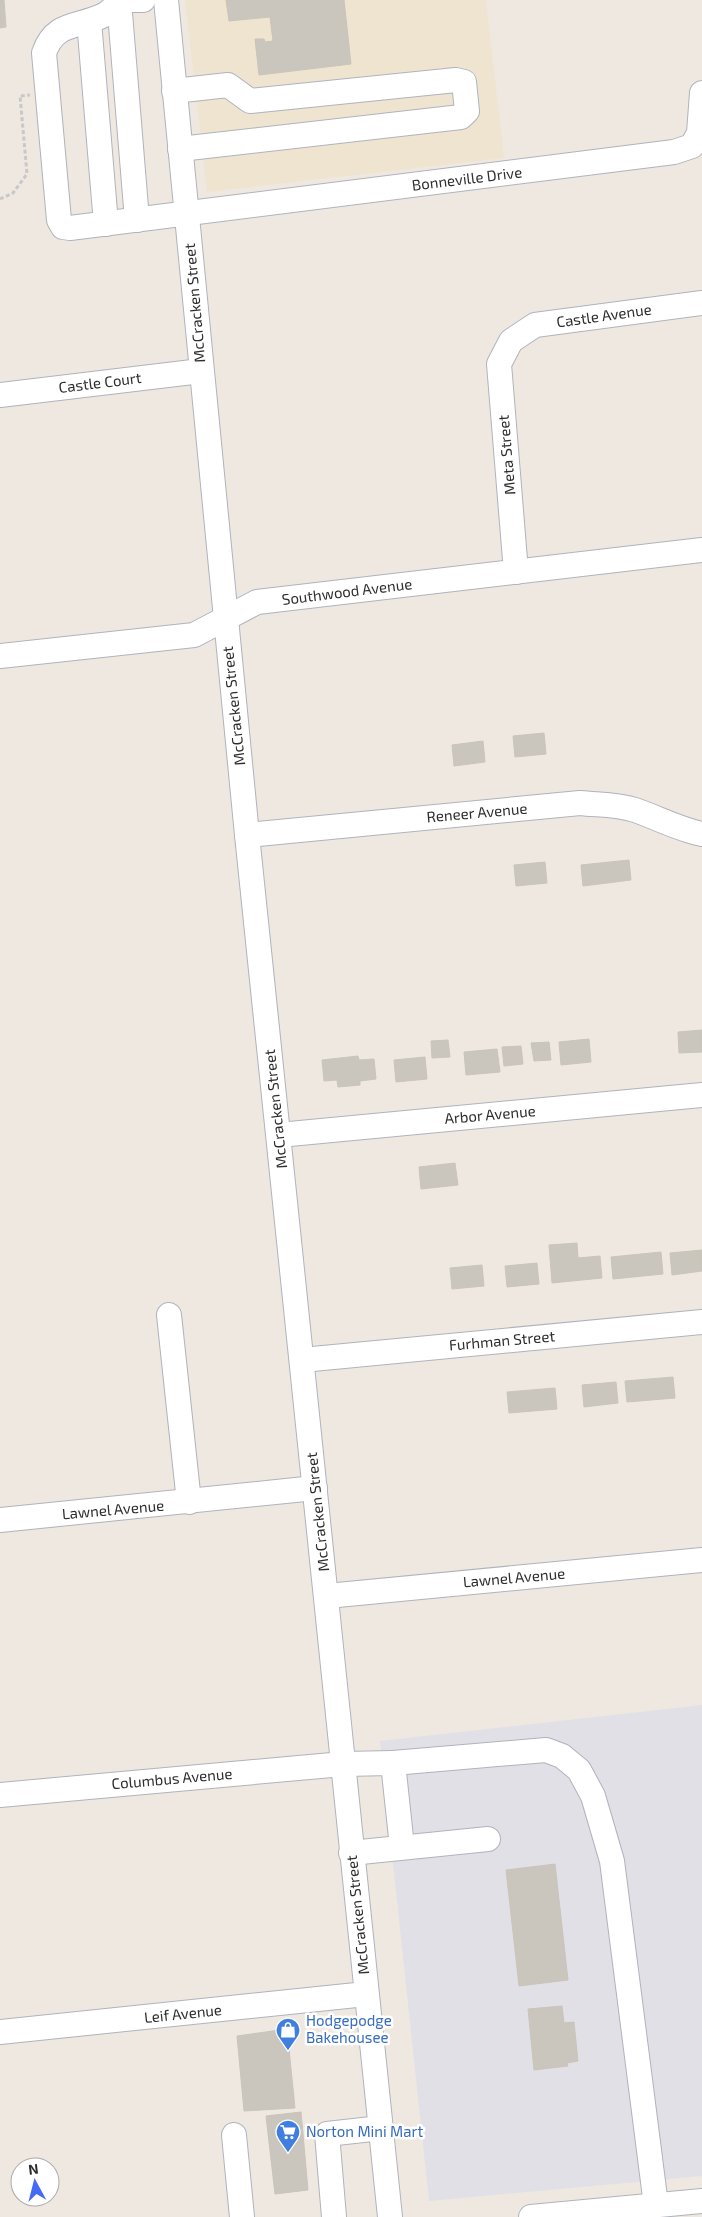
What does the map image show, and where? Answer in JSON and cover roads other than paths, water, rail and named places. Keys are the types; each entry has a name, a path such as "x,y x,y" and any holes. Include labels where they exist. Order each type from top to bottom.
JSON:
{"street":[{"path":"106,224 89,21 106,14 119,1 143,0"},
{"name":"McCracken Street","path":"166,0 247,835 390,2217"},
{"path":"119,1 137,220"},
{"name":"Bonneville Drive","path":"89,21 58,30 49,39 44,52 58,220 63,227 70,228 187,215 674,152 692,146 699,133 702,93"},
{"path":"174,92 228,85 250,102 456,80 464,82 467,111 461,117 180,149"},
{"name":"Castle Avenue","path":"511,341 535,325 702,303"},
{"name":"Meta Street","path":"511,341 499,364 516,572"},
{"name":"Castle Court","path":"0,395 201,371"},
{"name":"Southwood Avenue","path":"0,656 194,635 225,617 257,602 702,550"},
{"name":"Reneer Avenue","path":"247,835 580,803 634,810 683,830 702,834"},
{"name":"Arbor Avenue","path":"279,1135 702,1095"},
{"path":"168,1315 189,1502"},
{"name":"Furhman Street","path":"302,1360 702,1322"},
{"name":"Lawnel Avenue","path":"0,1520 315,1488"},
{"name":"Lawnel Avenue","path":"327,1596 702,1560"},
{"name":"Columbus Avenue","path":"0,1795 343,1764 393,1763 546,1750 562,1756 579,1770 594,1796 612,1861 656,2205"},
{"path":"393,1763 402,1847"},
{"path":"351,1852 488,1839"},
{"name":"Leif Avenue","path":"0,2032 366,1994"},
{"path":"334,2217 327,2134 381,2128"},
{"path":"234,2134 242,2217"},
{"path":"531,2217 612,2213 656,2205 702,2201"}],"place":[{"name":"Hodgepodge Bakehousee","path":"288,2051"},
{"name":"Norton Mini Mart","path":"288,2153"}]}
